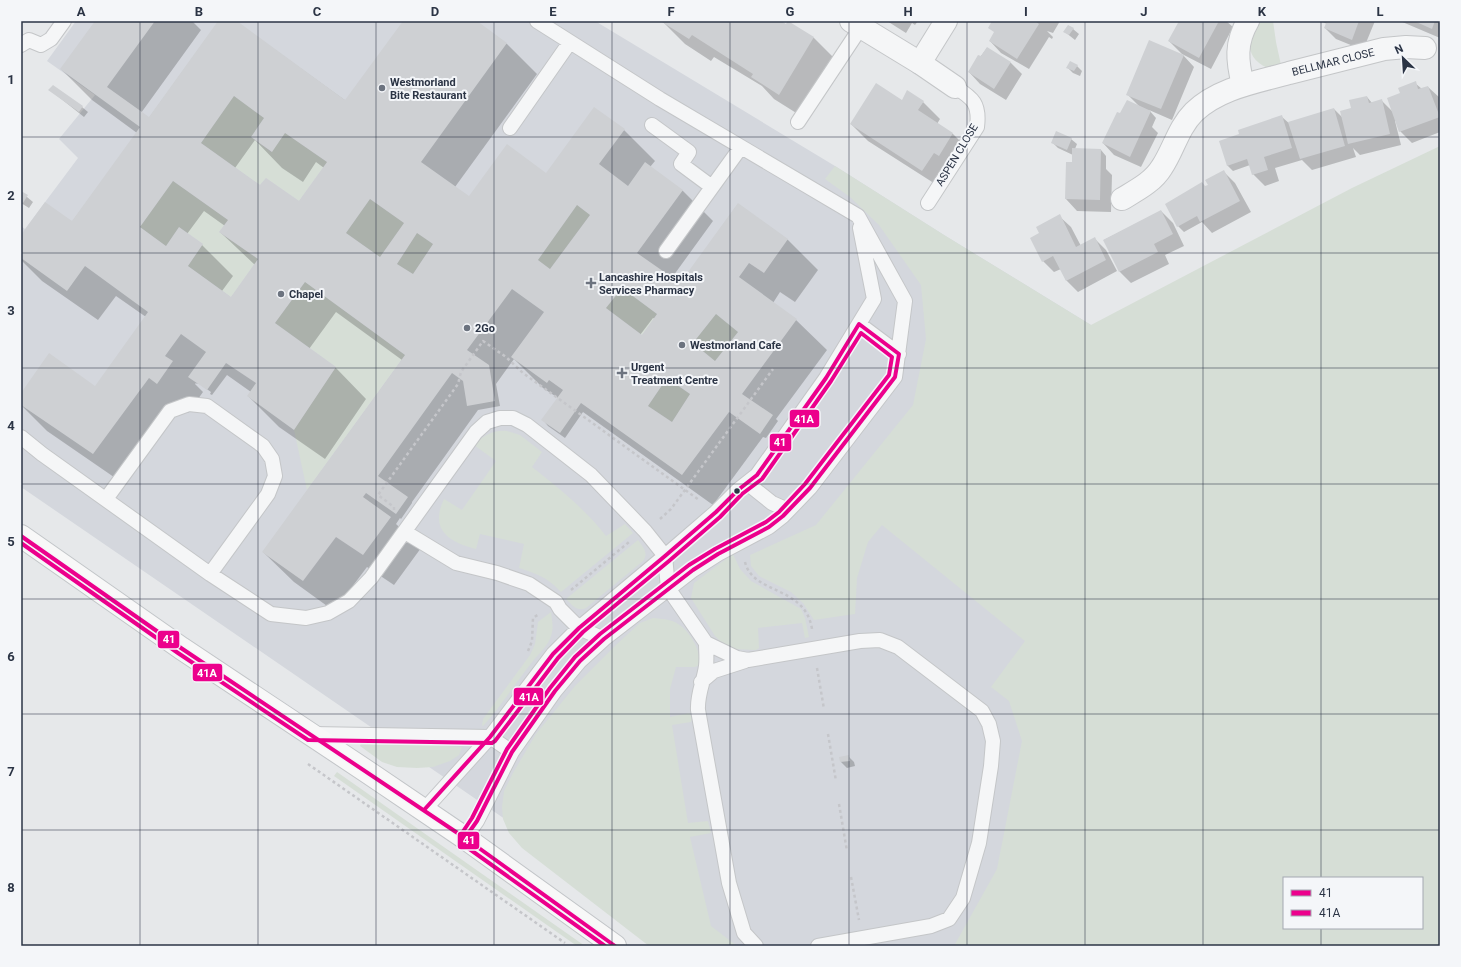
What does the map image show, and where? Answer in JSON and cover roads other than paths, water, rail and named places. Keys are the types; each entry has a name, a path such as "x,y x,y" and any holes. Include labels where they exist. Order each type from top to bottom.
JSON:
{"main road":[{"path":"21,536 182,648 465,838 615,946"}],"street":[{"path":"920,63 946,21"},
{"path":"1243,85 1238,52 1242,31 1248,21"},
{"name":"ASPEN CLOSE","path":"856,24 920,63 954,87"},
{"name":"BELLMAR CLOSE","path":"1122,199 1158,174 1180,130 1195,111 1208,101 1243,85 1384,50 1406,47 1425,48"}],"lane":[{"path":"21,45 29,40 41,45 51,40 64,21"},
{"path":"465,838 477,821 512,752 555,691 580,661 604,639 668,588 718,554 769,527 810,488 895,378 905,301 858,216 660,99 537,21"},
{"path":"798,122 856,24"},
{"path":"510,128 570,42"},
{"name":"ASPEN CLOSE","path":"928,203 977,127 977,108 973,100 968,95 954,87"},
{"path":"652,125 689,152 681,164 712,187"},
{"path":"666,251 742,147"},
{"path":"424,810 490,737 554,654 578,628 716,512 738,490 757,475 766,463 826,378 874,300 858,216"},
{"path":"859,324 898,354"},
{"path":"106,499 170,412 189,404 207,406 263,446 272,459 275,476 268,494 210,574"},
{"path":"21,437 42,454 210,574 271,614 306,618 328,613 349,601 371,578 406,532 476,432 487,422 500,418 513,418 527,425 591,475 645,531 665,556 668,588 706,643 737,658 748,660"},
{"path":"747,483 772,503 788,510"},
{"path":"406,532 456,563 497,573 529,584 556,602 560,609 578,628 604,639"},
{"path":"702,682 714,671 748,660 860,641 880,640 898,647 982,711 989,724 994,741 978,842 963,898 949,919 931,926 818,946"},
{"path":"706,643 706,667 698,700 698,710 729,883 744,933 756,946"},
{"path":"310,734 490,737 512,752"}],"place":[{"name":"Westmorland Bite Restaurant","path":"382,88"},
{"name":"Lancashire Hospitals Services Pharmacy","path":"591,283"},
{"name":"Chapel","path":"281,294"},
{"name":"2Go","path":"467,328"},
{"name":"Westmorland Cafe","path":"682,345"},
{"name":"Urgent Treatment Centre","path":"622,373"}]}
